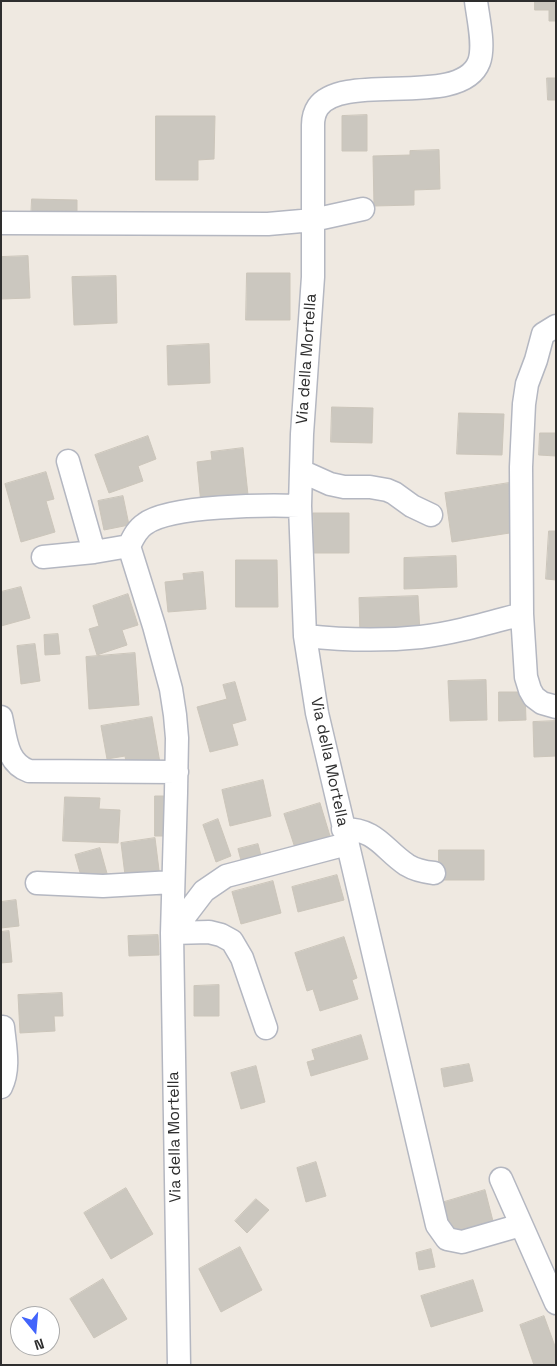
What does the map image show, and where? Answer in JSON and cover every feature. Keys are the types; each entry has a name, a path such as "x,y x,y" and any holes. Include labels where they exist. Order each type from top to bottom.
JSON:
{"street":[{"name":"Via della Mortella","path":"476,1 481,43 480,58 479,63 470,75 458,81 442,85 348,93 332,97 319,106 313,118 312,284 305,383 300,506 306,636 317,713 437,1225 448,1239 462,1242 521,1225"},
{"path":"1,223 268,224 312,220 364,209"},
{"path":"556,326 543,334 527,384 524,404 521,467 522,614 526,678 530,690 538,701 556,707"},
{"path":"68,461 94,552"},
{"path":"301,471 330,484 344,487 370,486 387,490 412,506 431,515"},
{"path":"266,1028 242,958 232,941 222,935 209,932 172,933 177,772 174,703 154,626 129,546 144,524 164,516 189,511 222,508 276,505 300,506"},
{"path":"42,557 94,552 129,546"},
{"path":"306,636 351,639 412,638 463,630 522,614"},
{"path":"1,717 9,754 16,764 30,771 177,772"},
{"path":"345,837 354,829 367,832 409,866 434,873"},
{"name":"Via della Mortella","path":"179,1365 172,933 204,891 226,876 345,837"},
{"path":"37,883 103,886 173,882"},
{"path":"1,1087 5,1076 6,1062 3,1027"},
{"path":"501,1179 556,1303"}],"building":[{"path":"535,1 556,1 556,21 549,21 549,10 535,10"},
{"path":"547,78 556,78 556,100 548,100"},
{"path":"367,115 367,151 342,151 342,116"},
{"path":"156,116 215,116 214,159 198,160 198,180 156,180"},
{"path":"439,150 440,189 414,190 414,205 374,206 373,156 410,155 410,151"},
{"path":"32,199 77,200 77,221 31,220"},
{"path":"28,256 30,298 1,299 1,257"},
{"path":"247,273 290,273 290,320 246,320"},
{"path":"116,276 117,323 74,325 72,277"},
{"path":"209,344 210,383 168,385 167,346"},
{"path":"332,407 373,408 372,443 331,442"},
{"path":"459,413 504,414 502,455 457,454"},
{"path":"540,433 556,433 556,456 539,455"},
{"path":"148,436 156,459 138,466 143,481 109,493 95,455"},
{"path":"243,448 248,495 222,498 201,504 197,462 212,460 211,452"},
{"path":"46,472 54,499 46,501 55,532 21,542 5,484"},
{"path":"509,483 516,532 452,542 445,493"},
{"path":"123,496 129,525 104,530 98,501"},
{"path":"313,513 349,513 349,553 314,553"},
{"path":"549,531 556,531 556,580 546,579"},
{"path":"456,556 457,587 404,589 404,558"},
{"path":"236,560 277,560 278,607 236,607"},
{"path":"203,572 206,609 168,612 165,582 184,580 183,574"},
{"path":"21,587 30,618 1,626 1,592"},
{"path":"128,594 138,625 122,630 127,645 97,655 89,629 99,626 93,606"},
{"path":"418,596 420,633 360,635 359,598"},
{"path":"58,634 60,654 45,655 44,635"},
{"path":"35,644 40,681 21,684 17,646"},
{"path":"135,653 139,705 89,709 86,657"},
{"path":"486,680 487,720 450,721 448,681"},
{"path":"235,682 246,720 232,724 238,745 210,752 197,707 227,699 223,685"},
{"path":"499,692 525,692 526,720 499,721"},
{"path":"152,717 160,763 127,768 125,756 107,759 101,726"},
{"path":"556,721 556,756 534,757 533,722"},
{"path":"263,780 271,816 230,826 222,790"},
{"path":"155,796 169,796 169,836 155,836"},
{"path":"65,797 100,798 99,809 120,810 118,843 63,841"},
{"path":"320,803 330,836 295,848 284,814"},
{"path":"218,819 231,856 216,862 203,825"},
{"path":"155,838 160,878 126,883 121,843"},
{"path":"258,844 262,859 242,864 238,849"},
{"path":"100,848 108,877 83,883 75,855"},
{"path":"439,850 484,850 484,880 439,880"},
{"path":"337,875 344,900 298,912 292,887"},
{"path":"273,881 281,913 241,924 232,892"},
{"path":"16,900 19,926 1,928 1,902"},
{"path":"9,931 12,962 1,963 1,932"},
{"path":"158,935 159,955 129,956 128,936"},
{"path":"344,937 357,978 352,980 358,999 320,1011 313,989 307,991 295,953"},
{"path":"219,985 219,1016 194,1016 194,986"},
{"path":"62,993 63,1016 54,1016 55,1031 20,1033 18,995"},
{"path":"361,1035 368,1059 311,1076 307,1062 315,1060 312,1050"},
{"path":"469,1064 473,1081 444,1087 441,1069"},
{"path":"256,1066 265,1102 241,1109 231,1073"},
{"path":"316,1162 326,1196 306,1202 297,1168"},
{"path":"126,1188 153,1234 111,1259 84,1213"},
{"path":"485,1190 494,1225 451,1237 441,1203"},
{"path":"256,1199 269,1210 247,1233 235,1221"},
{"path":"240,1247 262,1290 221,1312 199,1269"},
{"path":"431,1249 435,1267 419,1270 416,1253"},
{"path":"103,1279 127,1319 94,1338 70,1299"},
{"path":"473,1280 483,1311 431,1327 421,1296"},
{"path":"544,1316 556,1349 556,1365 534,1365 520,1325"}]}
